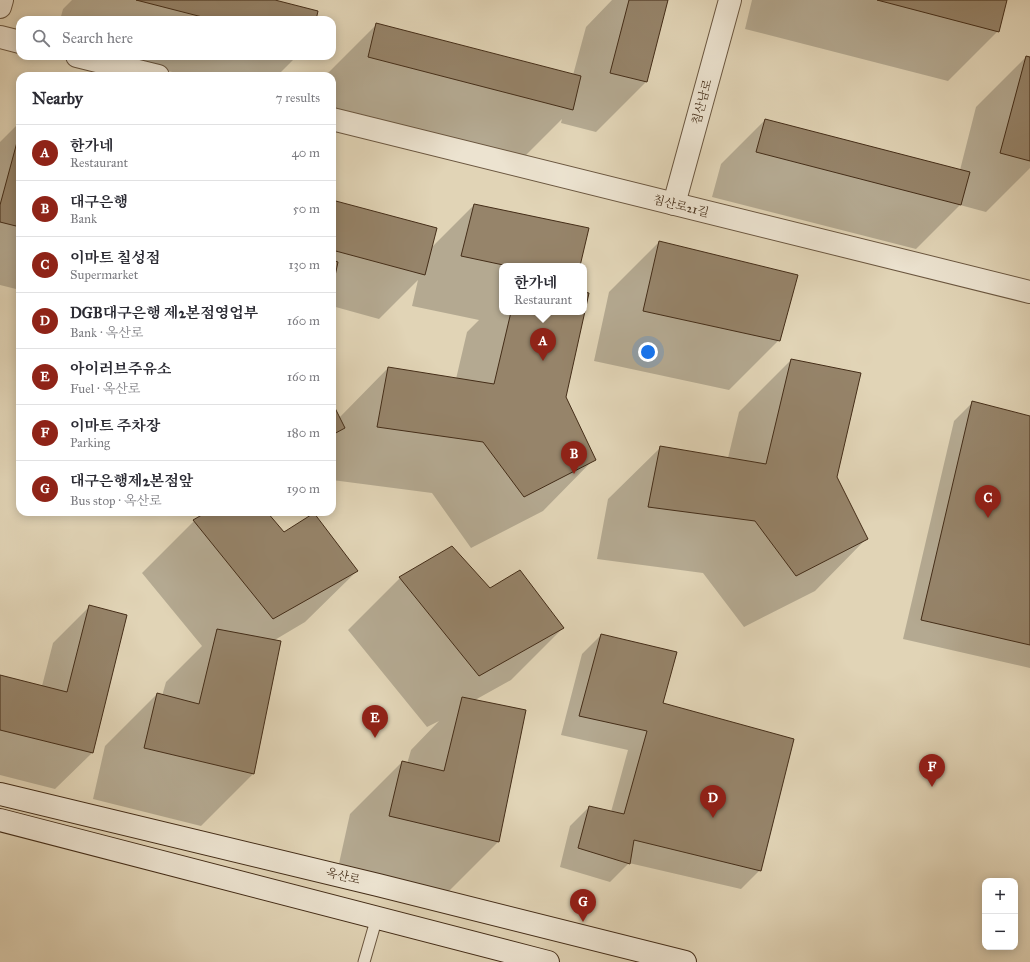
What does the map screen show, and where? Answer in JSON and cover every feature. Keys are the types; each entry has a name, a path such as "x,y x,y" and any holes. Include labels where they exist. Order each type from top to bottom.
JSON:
{"main road":[{"path":"0,7 2,0"},
{"name":"침산남로","path":"674,204 730,0"},
{"path":"0,37 16,41"},
{"path":"93,60 142,72"},
{"name":"침산로21길","path":"336,120 1030,292"},
{"name":"옥산로","path":"0,794 370,883 685,962"},
{"path":"0,820 548,962"}],"lane":[{"path":"364,962 377,917"}],"building":[{"path":"136,0 275,0 318,11 317,16 198,16"},
{"path":"629,0 668,0 647,82 610,73"},
{"path":"877,0 1007,0 999,32"},
{"path":"376,23 581,76 573,110 368,57"},
{"path":"1026,56 1030,57 1030,161 1000,153"},
{"path":"765,119 970,172 961,205 756,152"},
{"path":"16,146 16,226 0,222 0,205"},
{"path":"336,201 437,228 425,275 336,251"},
{"path":"474,204 589,228 581,263 499,264 461,256"},
{"path":"659,241 798,275 780,341 643,311"},
{"path":"510,315 584,315 566,397 596,460 524,497 483,442 377,427 388,367 494,384"},
{"path":"791,359 861,373 837,477 868,539 796,576 755,521 648,507 660,446 766,464"},
{"path":"972,401 1030,416 1030,645 921,620"},
{"path":"336,410 345,428 336,433"},
{"path":"200,516 270,516 284,532 309,516 316,516 358,571 273,619 193,520"},
{"path":"452,546 490,588 520,570 564,628 479,676 399,577"},
{"path":"89,605 127,615 93,753 0,730 0,675 67,692"},
{"path":"217,629 281,641 254,774 144,748 157,693 199,704"},
{"path":"601,634 677,652 663,703 794,739 761,871 634,840 630,864 578,848 589,806 624,814 647,731 579,716"},
{"path":"462,697 526,710 499,842 389,816 402,761 444,771"}],"place":[{"name":"한가네","path":"543,361"},
{"name":"대구은행","path":"574,474"},
{"name":"이마트 칠성점","path":"988,518"},
{"name":"아이러브주유소","path":"375,738"},
{"name":"이마트 주차장","path":"932,787"},
{"name":"DGB대구은행 제2본점영업부","path":"713,818"},
{"name":"대구은행제2본점앞","path":"583,922"}]}
